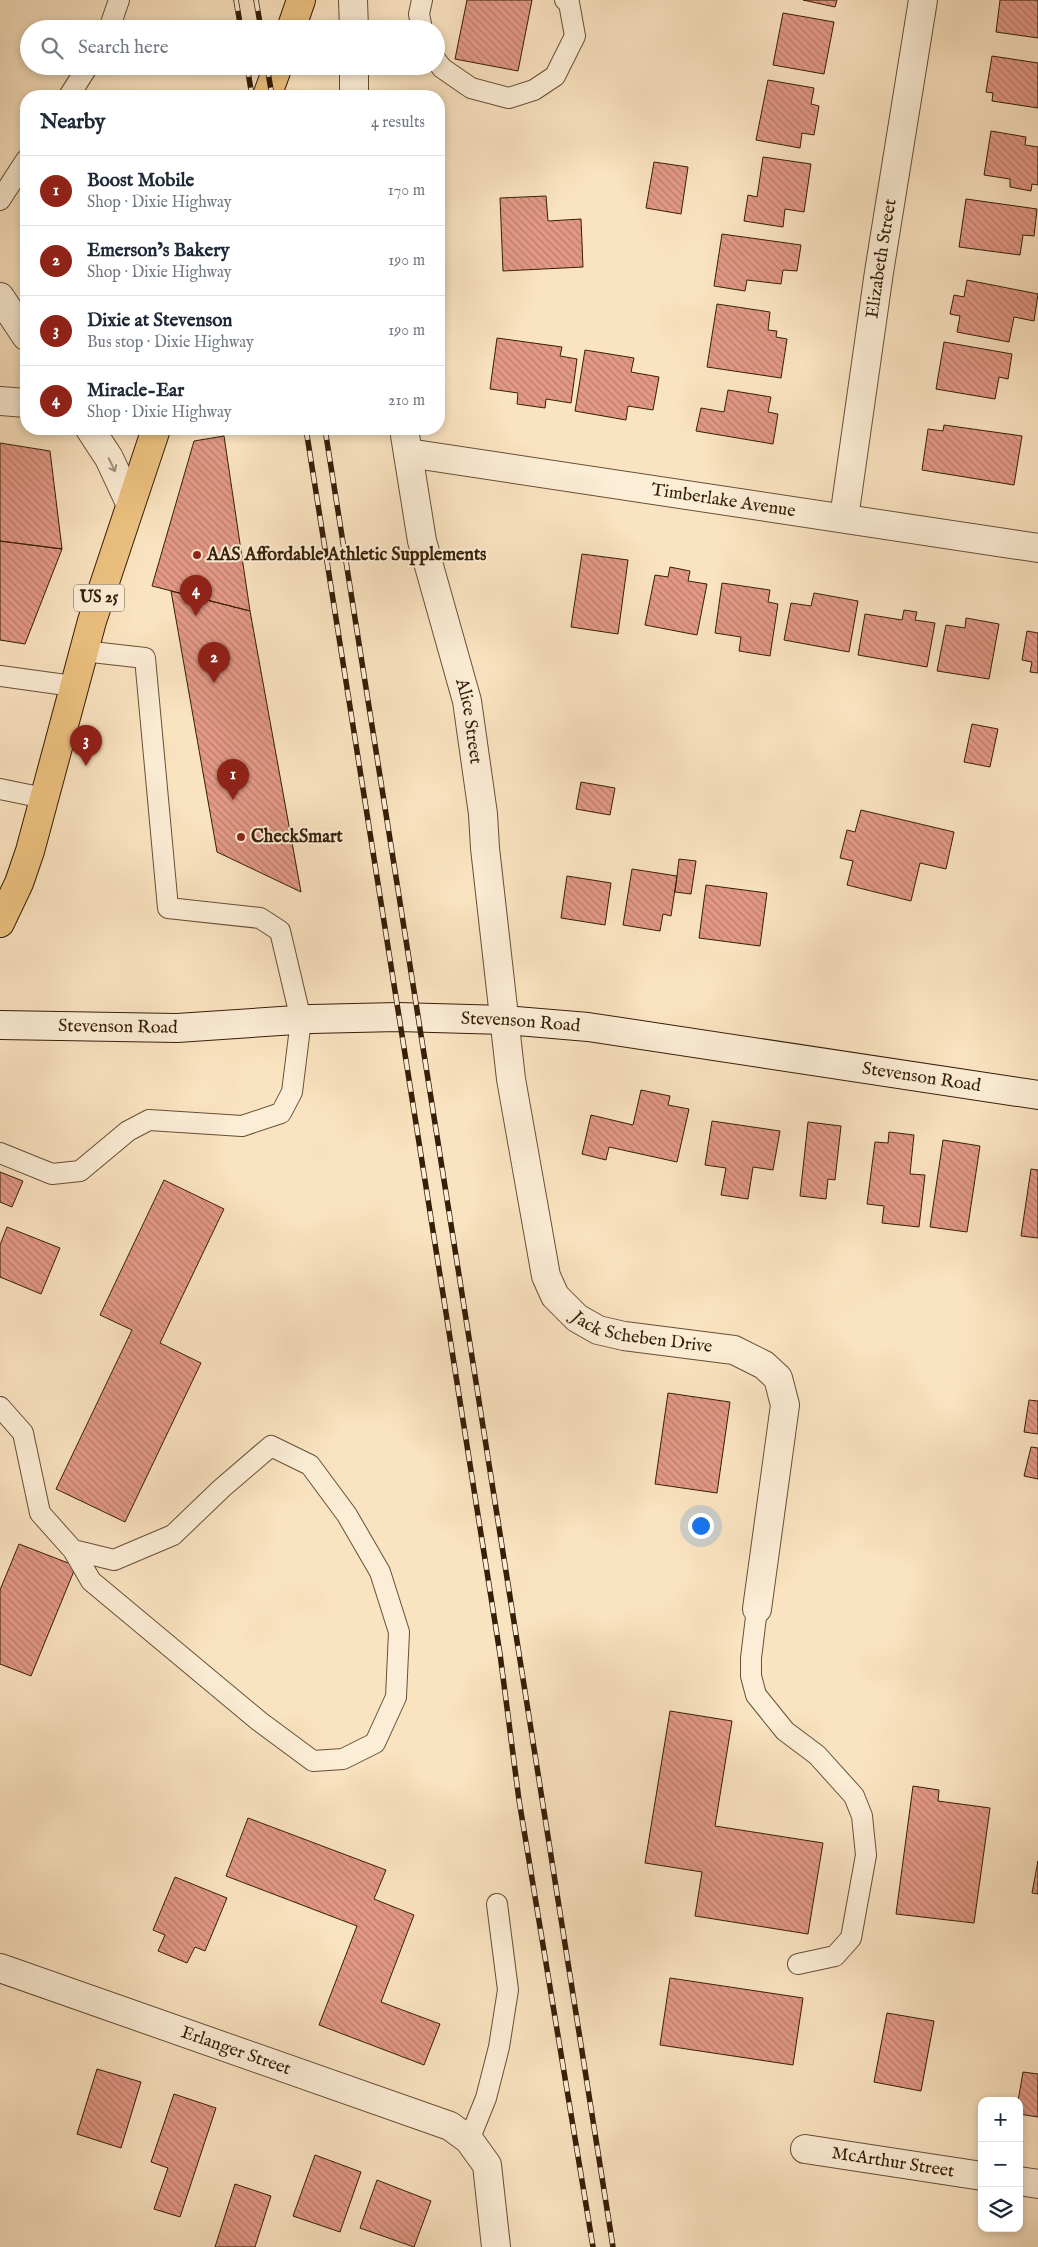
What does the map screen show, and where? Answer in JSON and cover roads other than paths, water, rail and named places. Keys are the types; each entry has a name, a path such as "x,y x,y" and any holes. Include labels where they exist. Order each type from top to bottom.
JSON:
{"main road":[{"path":"294,20 302,0"},
{"path":"269,90 275,75"},
{"name":"US 25","path":"0,923 19,883 83,651 154,435"}],"street":[{"path":"353,0 354,20"},
{"name":"Elizabeth Street","path":"844,518 879,272 923,0"},
{"path":"354,75 354,90"},
{"path":"0,297 20,327"},
{"path":"0,401 20,403"},
{"path":"94,435 109,458 130,503"},
{"name":"Timberlake Avenue","path":"406,441 844,518 1038,548"},
{"name":"Alice Street","path":"406,441 422,541 467,700 483,814 485,848 505,1020"},
{"name":"Stevenson Road","path":"0,1025 177,1028 301,1020 398,1017 505,1020 588,1027 1038,1095"},
{"name":"Jack Scheben Drive","path":"505,1020 512,1079 546,1276 555,1296 577,1318 598,1330 624,1336 734,1350 764,1365 778,1378 785,1405 757,1609"},
{"name":"Erlanger Street","path":"0,1968 450,2126 469,2140 487,2165 496,2247"},
{"name":"McArthur Street","path":"805,2149 978,2175"},
{"path":"1023,2182 1038,2184"}],"lane":[{"path":"112,20 119,0"},
{"path":"420,20 419,14 422,0"},
{"path":"445,70 471,88 509,98 534,90 554,76 574,36 569,4 565,0"},
{"path":"73,90 82,75"},
{"path":"0,200 20,169"},
{"path":"0,1153 52,1174 80,1171 128,1131 149,1120 242,1126 282,1113 292,1092 301,1020 280,932 260,918 168,908 145,658 83,651"},
{"path":"0,676 73,686"},
{"path":"0,789 44,798"},
{"path":"0,1407 23,1434 40,1513 73,1550 91,1581 252,1715 313,1761 343,1760 375,1743 396,1697 399,1632 380,1572 347,1515 310,1465 271,1446 222,1488 173,1535 114,1560 73,1550"},
{"path":"757,1609 750,1658 751,1676 756,1695 785,1731 817,1755 854,1796 862,1816 866,1855 851,1938 835,1956 798,1964"},
{"path":"469,2140 486,2098 499,2048 508,1990 497,1904"}],"railway":[{"path":"236,0 239,20"},
{"path":"256,0 259,20"},
{"path":"248,75 251,90"},
{"path":"268,75 271,90"},
{"path":"307,435 500,1654 519,1800 593,2247"},
{"path":"326,435 613,2247"}],"place":[{"name":"AAS Affordable Athletic Supplements","path":"197,555"},
{"name":"Miracle-Ear","path":"196,616"},
{"name":"Emerson’s Bakery","path":"214,683"},
{"name":"Dixie at Stevenson","path":"86,766"},
{"name":"Boost Mobile","path":"233,800"},
{"name":"CheckSmart","path":"241,837"}]}
